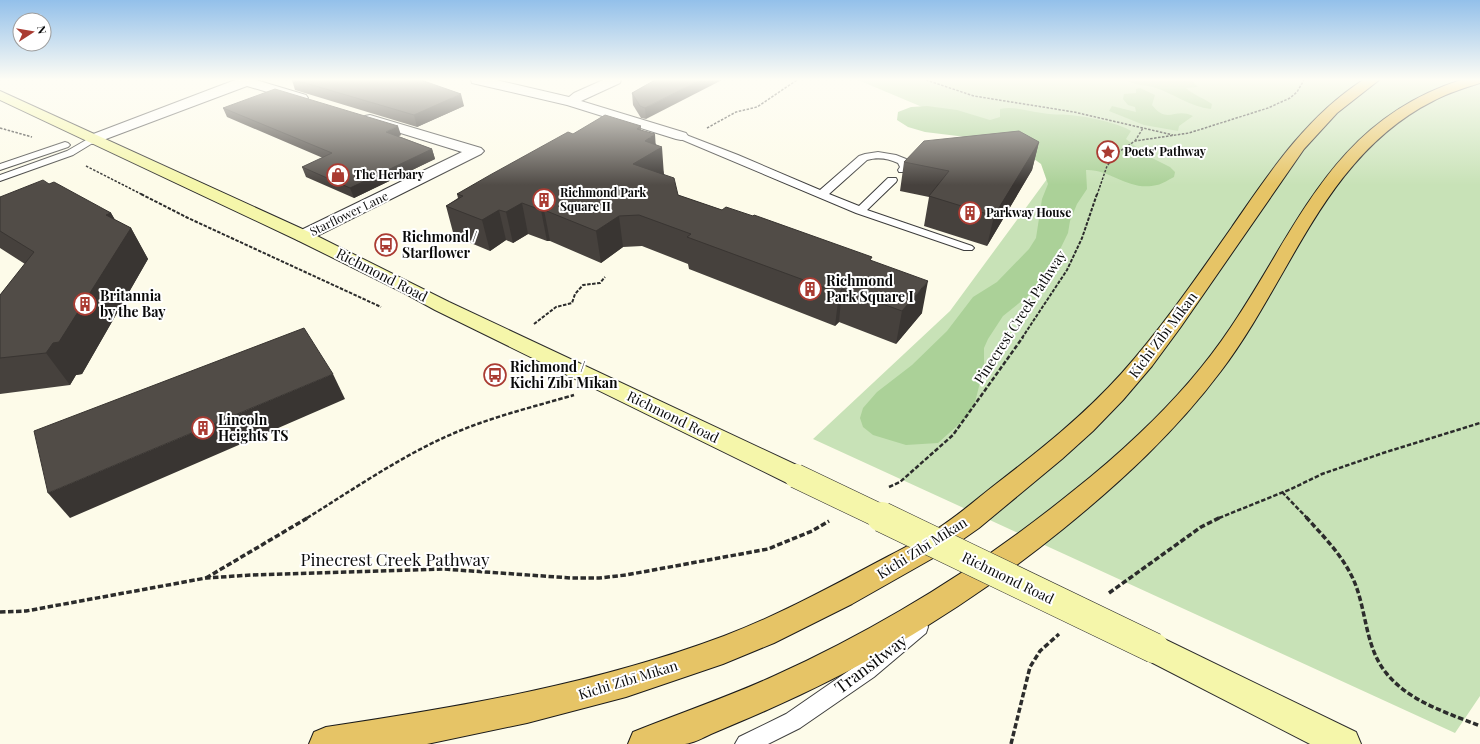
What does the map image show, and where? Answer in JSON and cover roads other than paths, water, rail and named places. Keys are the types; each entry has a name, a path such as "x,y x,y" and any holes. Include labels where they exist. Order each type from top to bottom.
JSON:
{"highway":[{"name":"Kichi Zībī Mīkan","path":"326,744 406,732 492,716 573,697 662,671 722,650 784,624 844,595 948,535 1027,475 1066,443 1102,409 1174,324 1298,145 1326,115"},
{"path":"645,744 740,706 829,666 927,610 987,572 1029,541 1105,479 1158,430 1190,395 1238,332 1316,203 1349,157 1390,120 1399,115"}],"main road":[{"name":"Richmond Road","path":"42,115 303,236 413,290 442,306 1154,648 1344,744"}],"street":[{"path":"93,139 157,115"},
{"name":"Starflower Lane","path":"303,236 476,151 357,115"},
{"path":"612,115 681,136"}],"lane":[{"path":"681,136 860,211 968,248"},
{"path":"0,167 58,147 93,139"},
{"path":"0,178 70,153 93,139"},
{"path":"821,195 863,158 871,155 885,155 902,161 905,167 903,170"},
{"path":"860,211 892,180"},
{"name":"Transitway","path":"746,744 793,721 867,670 987,572"}],"place":[{"name":"Poets' Pathway","path":"1108,152"},
{"name":"The Herbary","path":"338,175"},
{"name":"Richmond Park Square II","path":"544,200"},
{"name":"Parkway House","path":"970,213"},
{"name":"Richmond / Starflower","path":"386,245"},
{"name":"Richmond Park Square I","path":"810,289"},
{"name":"Britannia by the Bay","path":"85,304"},
{"name":"Richmond / Kichi Zībī Mīkan","path":"495,375"},
{"name":"Lincoln Heights TS","path":"203,428"}]}
